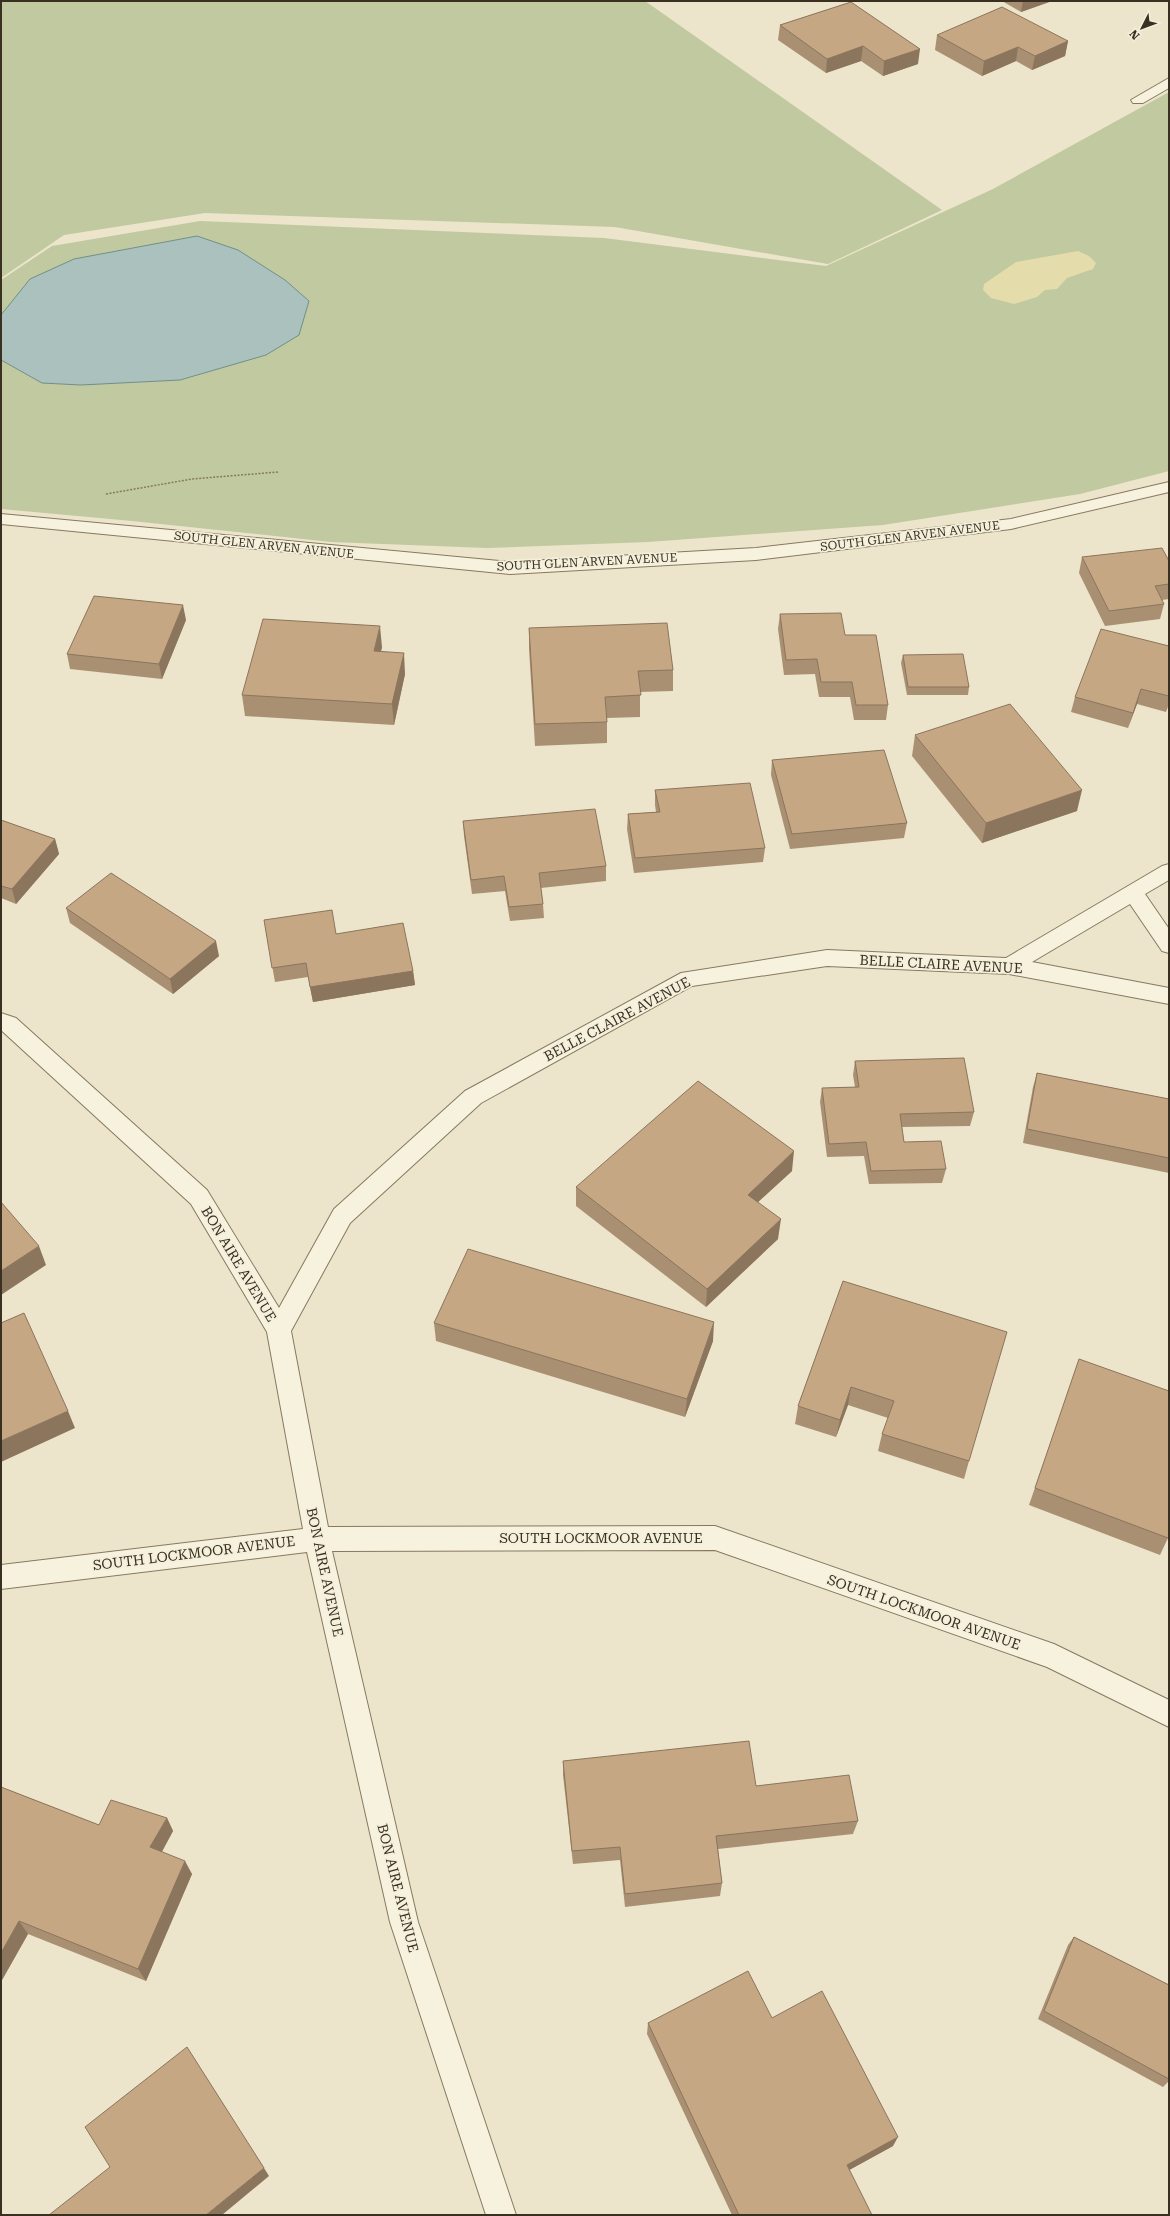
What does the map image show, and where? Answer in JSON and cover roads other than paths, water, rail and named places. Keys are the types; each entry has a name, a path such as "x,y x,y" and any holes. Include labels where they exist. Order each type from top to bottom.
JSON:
{"street":[{"path":"1138,100 1169,82"},
{"name":"SOUTH GLEN ARVEN AVENUE","path":"1,519 510,568 756,554 1011,524 1169,487"},
{"path":"1009,966 1169,871"},
{"path":"1133,892 1169,945"},
{"name":"BELLE CLAIRE AVENUE","path":"279,1330 342,1216 473,1097 688,979 827,958 1009,966 1169,996"},
{"name":"BON AIRE AVENUE","path":"1,1021 8,1024 199,1197 279,1330 317,1539 404,1922 501,2215"},
{"name":"SOUTH LOCKMOOR AVENUE","path":"1,1577 317,1539 715,1538 1054,1657 1169,1714"}],"water":[{"path":"197,236 238,250 285,280 309,301 299,335 266,355 180,380 81,385 42,383 1,360 1,315 30,279 74,259"}]}
